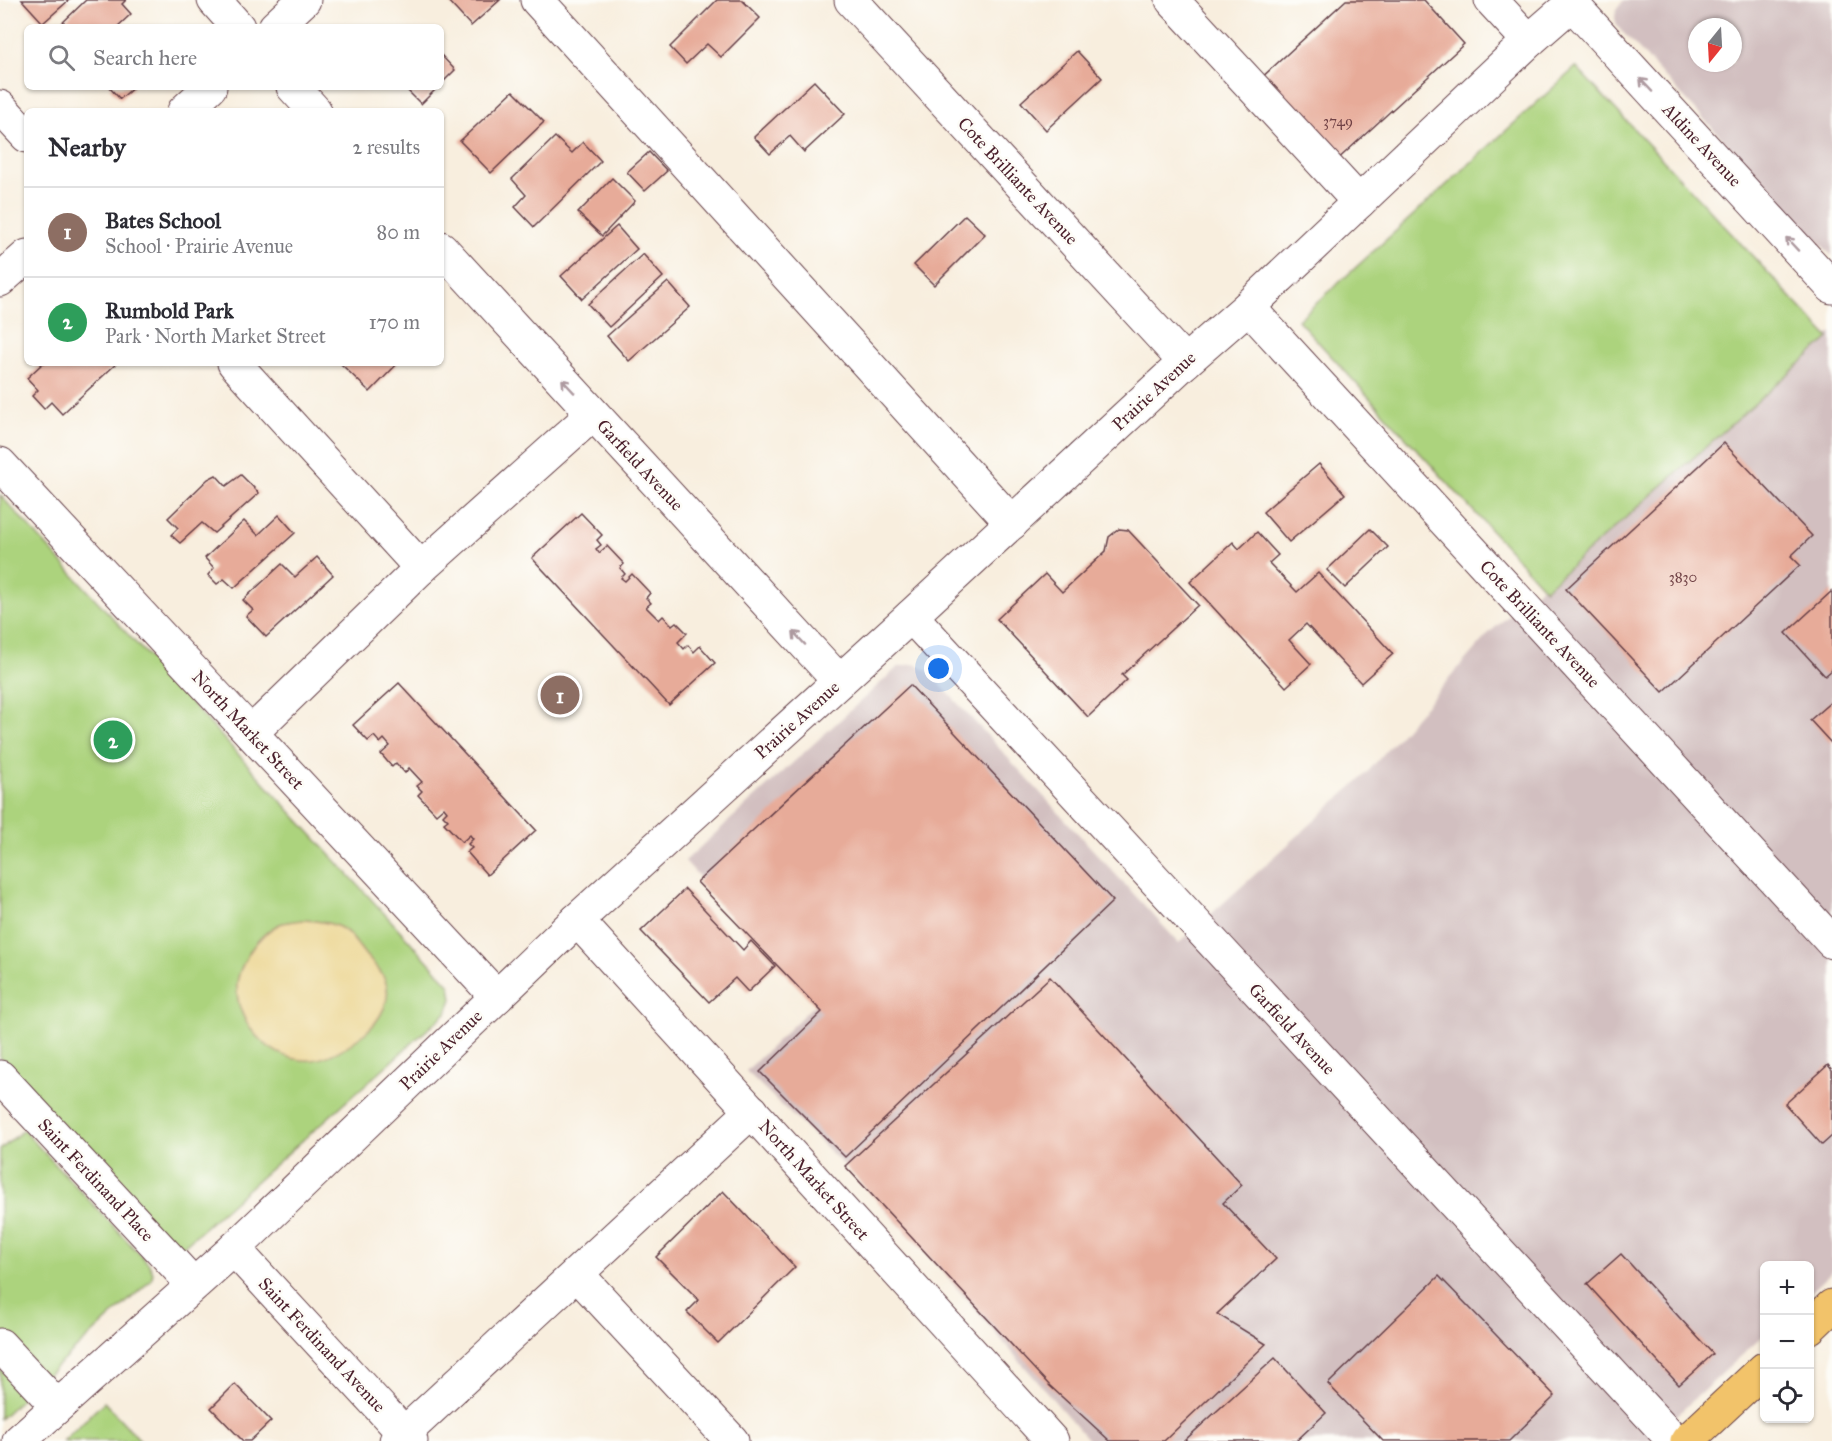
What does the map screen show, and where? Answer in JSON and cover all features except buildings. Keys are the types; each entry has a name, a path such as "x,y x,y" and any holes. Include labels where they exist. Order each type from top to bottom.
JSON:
{"main road":[{"path":"1814,1322 1832,1306"},
{"path":"1687,1441 1760,1373"}],"street":[{"path":"214,0 235,24"},
{"path":"278,24 304,0"},
{"path":"537,0 1012,523"},
{"name":"Cote Brilliante Avenue","path":"851,0 1185,362"},
{"path":"1172,0 1359,202"},
{"path":"1491,0 1529,41"},
{"name":"Prairie Avenue","path":"19,1441 192,1284 234,1249 577,920 911,616 1185,362 1248,307 1529,41 1574,2"},
{"name":"Aldine Avenue","path":"1574,2 1832,287"},
{"path":"187,108 207,90"},
{"path":"296,90 312,108"},
{"path":"0,107 24,133"},
{"name":"Garfield Avenue","path":"444,251 839,681"},
{"path":"0,280 24,259"},
{"name":"Cote Brilliante Avenue","path":"1248,307 1832,942"},
{"path":"237,366 421,568"},
{"path":"251,733 421,568 593,414"},
{"name":"North Market Street","path":"0,464 497,996"},
{"name":"Garfield Avenue","path":"911,616 1674,1441"},
{"name":"North Market Street","path":"577,920 1052,1441"},
{"name":"Saint Ferdinand Place","path":"0,1077 192,1284"},
{"path":"404,1438 752,1111"},
{"name":"Saint Ferdinand Avenue","path":"234,1249 404,1438"},
{"path":"577,1274 732,1441"},
{"path":"0,1345 57,1406"}],"shaded area":[{"path":"1624,0 1832,0 1832,256 1617,26 1616,10"},
{"path":"1832,332 1832,1272 1814,1289 1814,1261 1760,1261 1760,1339 1649,1441 1089,1441 940,1269 845,1166 746,1071 815,1004 685,861 898,667 914,664 927,670 1179,943 1365,775 1489,633"}],"green space":[{"path":"1576,67 1829,338 1545,589 1298,320"},
{"path":"0,495 450,985 452,999 447,1012 178,1251 0,1057"},
{"path":"23,1130 149,1264 153,1273 151,1280 43,1379 0,1331 0,1150"},
{"path":"0,1368 26,1395 0,1419"},
{"path":"104,1402 141,1441 63,1441"}],"sand":[{"path":"303,920 328,923 346,931 377,968 387,986 384,1009 364,1034 340,1051 312,1060 284,1055 271,1049 260,1039 250,1029 243,1016 237,989 238,976 244,963 262,937 280,924"}],"place":[{"name":"Bates School","path":"560,695"},
{"name":"Rumbold Park","path":"113,740"}]}
